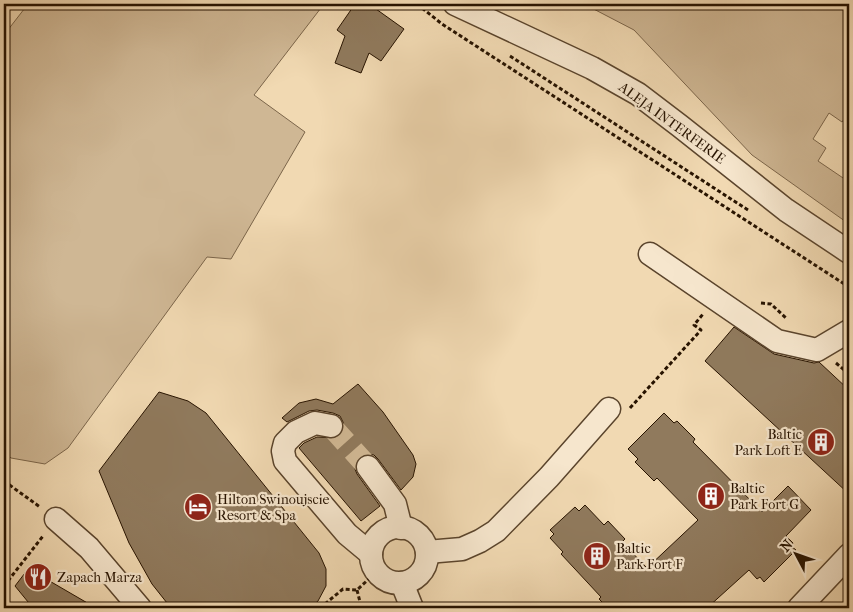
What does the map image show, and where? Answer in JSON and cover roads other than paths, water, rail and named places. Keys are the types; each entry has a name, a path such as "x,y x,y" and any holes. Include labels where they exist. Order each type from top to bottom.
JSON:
{"street":[{"name":"ALEJA INTERFERIE","path":"455,4 592,68 638,94 786,210 849,252"},
{"path":"650,254 777,340 817,350 849,331"},
{"path":"427,552 462,549 496,531 619,409"},
{"path":"331,426 315,423 296,432 285,444 284,461 388,581 402,583 417,577 423,570 427,552 425,545 415,532 401,528 392,528 384,532 373,545 374,563"},
{"path":"368,467 395,504 401,528"},
{"path":"56,519 89,548 140,608"},
{"path":"799,608 849,555"},
{"path":"402,583 412,608"}],"tunnel":[{"path":"331,426 368,467"}],"place":[{"name":"Baltic Park Loft E","path":"821,442"},
{"name":"Baltic Park Fort G","path":"711,496"},
{"name":"Hilton Swinoujscie Resort & Spa","path":"198,507"},
{"name":"Baltic Park Fort F","path":"597,556"},
{"name":"Zapach Marza","path":"38,577"}]}
